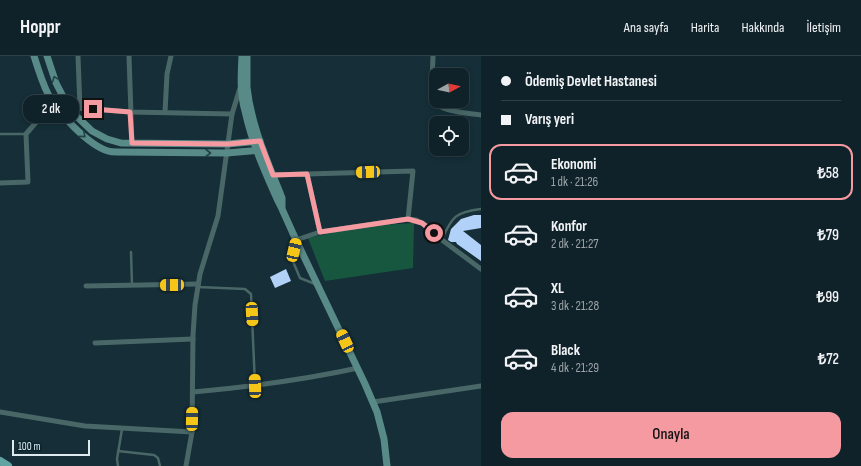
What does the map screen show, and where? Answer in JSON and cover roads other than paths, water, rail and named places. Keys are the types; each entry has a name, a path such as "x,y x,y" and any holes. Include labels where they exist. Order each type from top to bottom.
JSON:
{"main road":[{"path":"34,56 48,95 56,107 84,136 95,145 107,151 227,153 260,151"},
{"path":"47,56 56,83 70,110 92,132 107,139 121,143 228,144 257,142"},
{"path":"242,56 241,85 244,111 257,142 278,201 373,402 384,439 387,466"},
{"path":"247,56 247,87 257,142"},
{"path":"260,151 273,175 282,198 282,209"},
{"path":"0,461 8,466"}],"street":[{"path":"78,56 80,108"},
{"path":"129,56 132,143"},
{"path":"165,112 167,74 171,56"},
{"path":"433,56 432,92 433,99 437,105 446,109 481,115"},
{"path":"186,466 192,432 195,305 200,274 218,216 232,114 241,85"},
{"path":"0,183 28,182 26,134 39,119 56,107"},
{"path":"70,110 80,108 130,112 232,114"},
{"path":"273,175 413,171 408,219"},
{"path":"307,174 320,232"},
{"path":"296,240 320,232 408,219 416,220 428,226 442,240 481,270"},
{"path":"86,286 198,286"},
{"path":"94,343 193,339"},
{"path":"192,392 255,386 358,368"},
{"path":"373,402 481,386"},
{"path":"0,412 85,426 192,432"}],"lane":[{"path":"0,134 26,134"},
{"path":"442,240 450,223 456,216 468,210 481,209"},
{"path":"296,240 292,259 300,278 319,286"},
{"path":"131,252 132,285"},
{"path":"198,286 245,289 251,294 255,386"},
{"path":"118,466 117,459 122,428"},
{"path":"118,451 154,454 158,458 160,466"}]}
